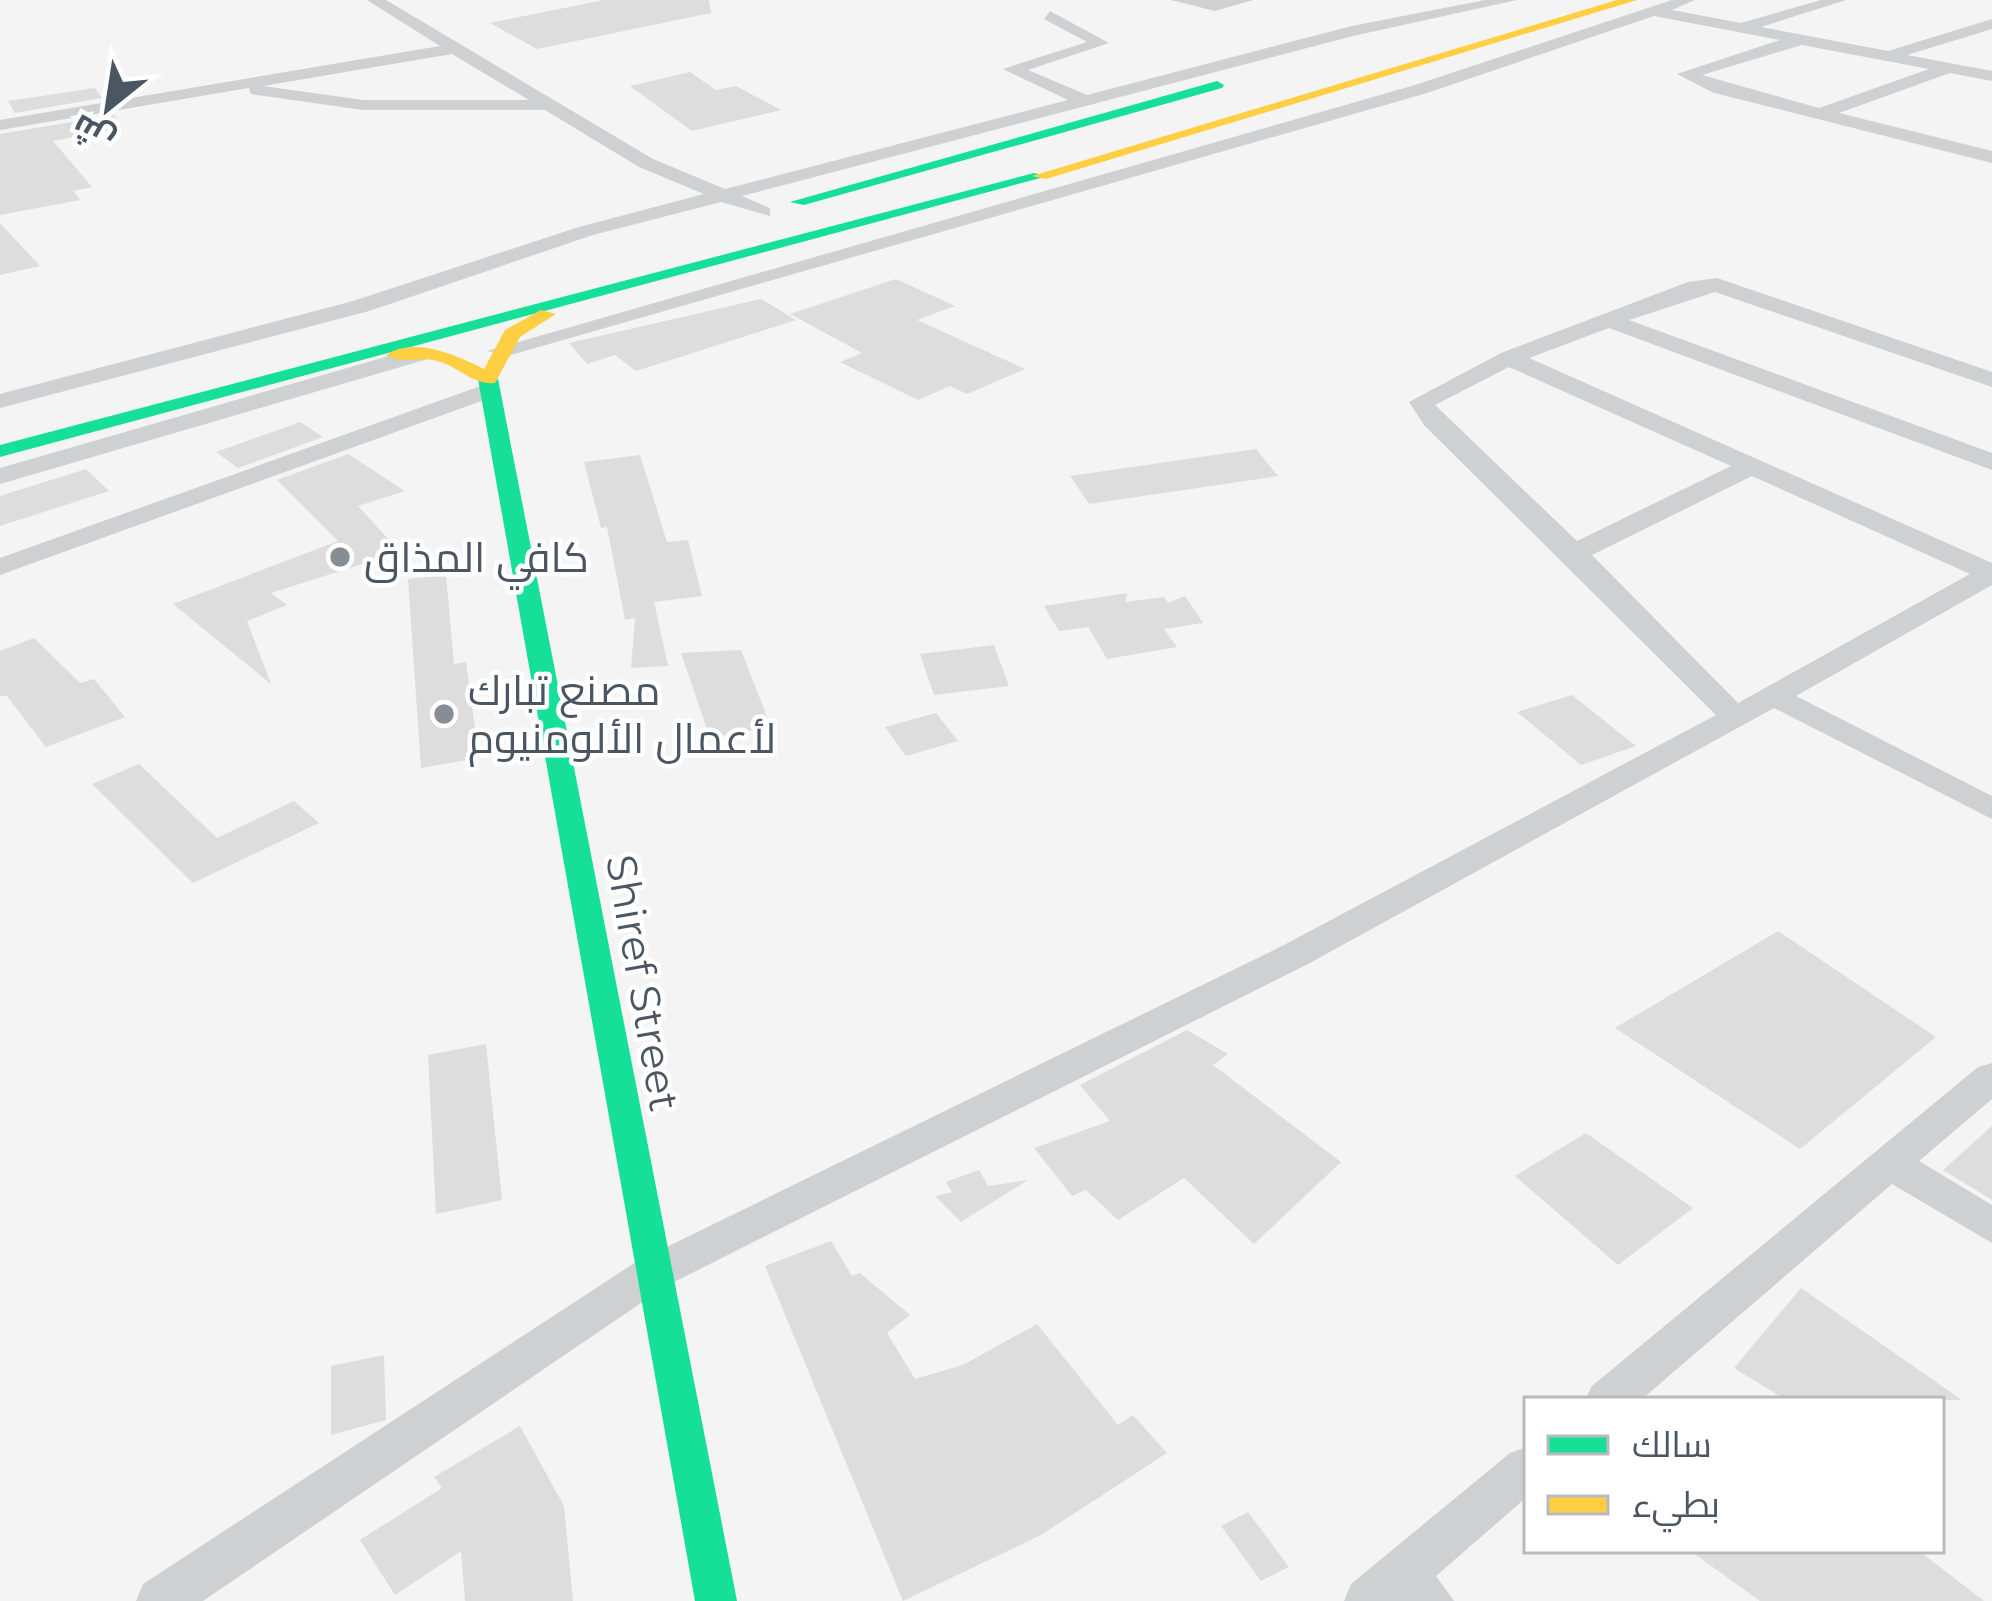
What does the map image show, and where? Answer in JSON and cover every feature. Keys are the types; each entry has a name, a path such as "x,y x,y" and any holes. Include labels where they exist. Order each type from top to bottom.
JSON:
{"main road":[{"path":"663,241 952,155 1360,47 1571,0"},
{"path":"0,451 1019,182 1373,76 1640,5"},
{"path":"1115,113 1098,122 1099,128 1118,137 1160,142"},
{"path":"952,155 984,155 1013,164 1019,182"},
{"path":"0,425 559,270"},
{"path":"315,366 440,355 488,384 500,351 522,327 569,304"},
{"name":"Shiref Street","path":"488,384 565,777 651,1274 716,1601"}],"street":[{"path":"375,0 646,164 763,212"},
{"path":"1180,0 1214,7 1245,0"},
{"path":"0,401 361,306 586,231 1352,31 1509,0"},
{"path":"500,351 1421,89 1640,5 1687,0"},
{"path":"1740,28 1838,0"},
{"path":"1640,5 1992,76"},
{"path":"1050,16 1101,43 1012,69 1115,113"},
{"path":"1888,55 1992,24"},
{"path":"1796,40 1686,74 1690,80 1988,153"},
{"path":"0,124 451,49"},
{"path":"1820,114 1949,67"},
{"path":"1373,76 1421,89"},
{"path":"236,85 295,98 489,108 548,104"},
{"path":"1734,716 1574,553 1432,420 1421,402 1509,358 1696,287 1717,285 1992,380"},
{"path":"1608,320 1992,462"},
{"path":"0,476 421,354"},
{"path":"161,1601 651,1274 1295,955 1992,573 1509,358"},
{"path":"0,567 488,384"},
{"path":"1574,553 1751,466"},
{"path":"1771,695 1992,809"},
{"path":"1612,1397 1992,1077"},
{"path":"1890,1163 1992,1226"},
{"path":"1398,1593 1524,1471"}],"building":[{"path":"604,0 709,0 711,13 537,49 490,23"},
{"path":"690,72 716,90 736,86 781,110 692,131 630,86"},
{"path":"95,88 102,98 15,113 8,101"},
{"path":"114,115 122,128 53,141 92,187 73,191 80,200 0,215 0,134"},
{"path":"0,223 40,266 0,275"},
{"path":"896,279 955,306 917,320 1025,369 967,394 950,386 918,400 840,362 862,353 790,314"},
{"path":"761,299 796,320 636,371 615,355 587,364 569,343"},
{"path":"300,422 323,437 238,468 216,452"},
{"path":"1256,449 1278,476 1089,504 1070,476"},
{"path":"348,454 405,491 358,506 400,552 271,593 287,605 247,621 271,684 173,604 338,541 277,480"},
{"path":"640,455 667,542 688,540 702,596 654,602 668,666 631,668 635,618 625,620 607,527 601,528 584,462"},
{"path":"86,469 109,491 0,526 0,496"},
{"name":"مصنع تبارك لأعمال الألومنيوم","path":"446,575 454,664 466,662 479,758 421,768 408,579"},
{"path":"1127,593 1125,602 1164,597 1168,603 1185,596 1203,623 1164,629 1177,647 1107,659 1088,627 1059,631 1044,606"},
{"path":"34,638 80,683 94,679 125,717 46,747 7,696 0,696 0,651"},
{"path":"994,645 1009,686 934,695 920,654"},
{"path":"741,650 771,727 710,738 681,653"},
{"path":"1572,695 1636,746 1581,765 1517,712"},
{"path":"936,713 958,741 906,756 885,727"},
{"path":"139,764 217,838 294,801 319,823 193,883 92,784"},
{"path":"1778,931 1936,1037 1800,1149 1615,1028"},
{"path":"1187,1030 1228,1054 1213,1065 1341,1162 1254,1244 1184,1178 1118,1220 1086,1190 1072,1196 1034,1148 1110,1121 1080,1085"},
{"path":"486,1044 502,1200 436,1214 428,1055"},
{"path":"1992,1126 1992,1200 1943,1170"},
{"path":"1586,1133 1693,1208 1618,1265 1515,1176"},
{"path":"979,1170 988,1186 1028,1180 961,1222 935,1196 952,1192 946,1182"},
{"path":"831,1241 852,1276 860,1273 910,1315 887,1333 915,1379 963,1365 1037,1324 1118,1425 1133,1415 1167,1453 1041,1535 903,1601 765,1266"},
{"path":"1801,1288 1962,1400 1781,1397 1734,1368"},
{"path":"384,1355 386,1420 331,1435 331,1366"},
{"path":"520,1426 564,1506 573,1601 465,1601 461,1551 395,1595 360,1540 442,1488 434,1477"},
{"path":"1248,1512 1289,1567 1261,1581 1221,1526"},
{"path":"1693,1553 1922,1553 1984,1601 1760,1601"}],"traffic: fast":[{"path":"798,202 1217,85"},
{"path":"0,451 1040,176"},
{"path":"488,379 716,1601"}],"traffic: slow":[{"path":"1040,176 1631,0"},
{"path":"396,355 440,355 488,379 512,334 547,314"}],"place":[{"name":"كافي المذاق","path":"340,557"},
{"name":"مصنع تبارك لأعمال الألومنيوم","path":"444,714"}]}
